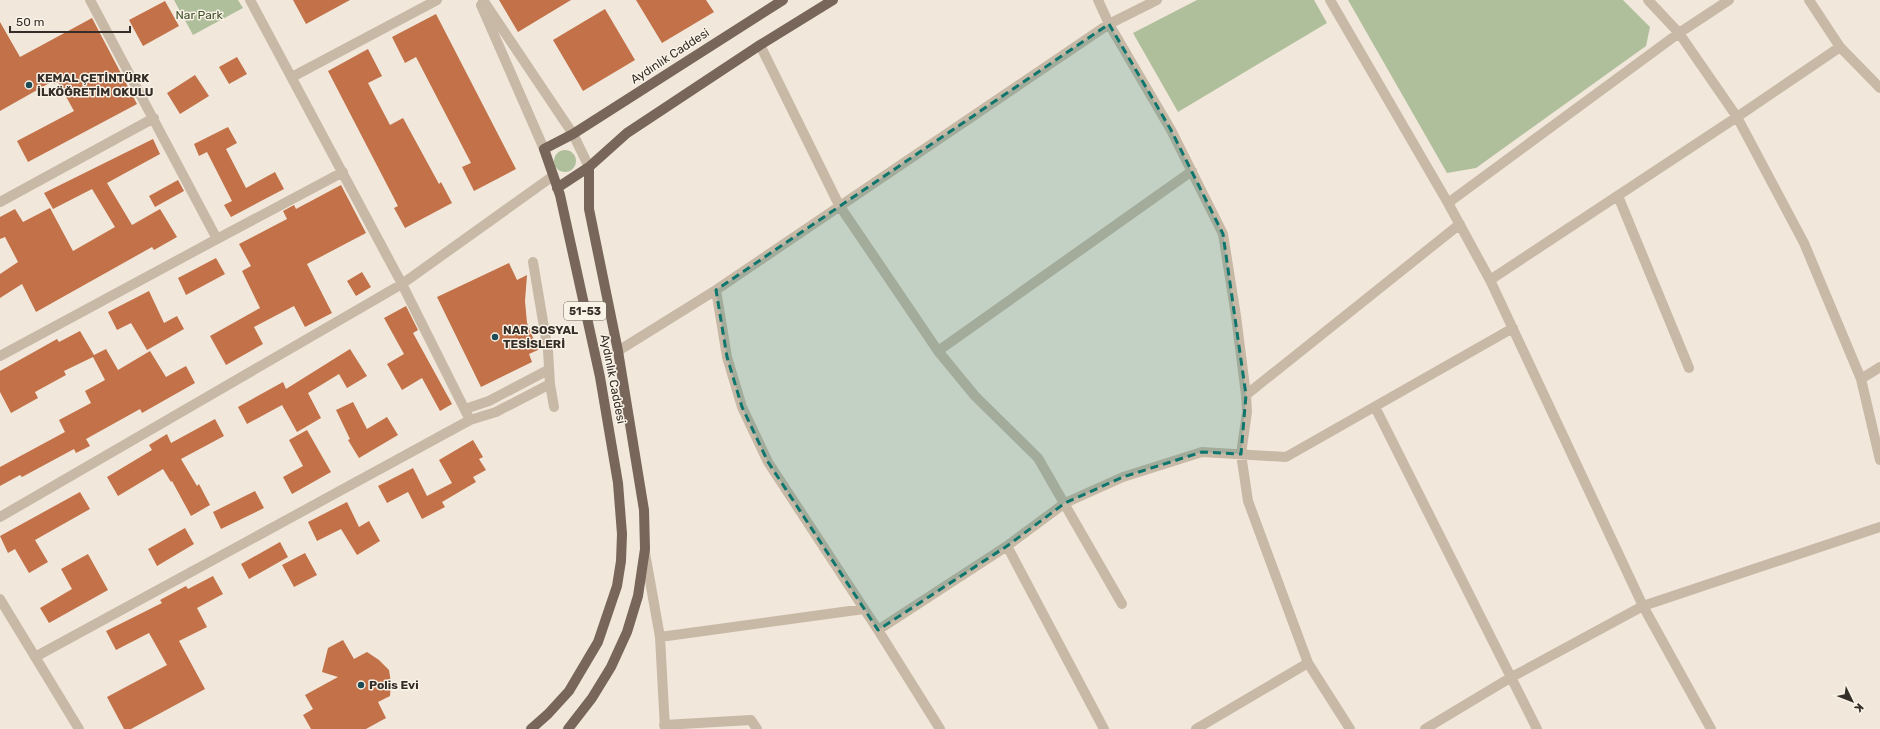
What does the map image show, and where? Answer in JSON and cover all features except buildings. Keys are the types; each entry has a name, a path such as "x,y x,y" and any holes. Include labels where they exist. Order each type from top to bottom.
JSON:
{"main road":[{"name":"Aydınlık Caddesi","path":"531,729 548,714 569,691 598,642 617,586 622,547 622,511 601,384 558,188 544,149 573,134 783,0"},
{"path":"558,188 589,167 627,133 760,45 832,0"},
{"name":"Aydınlık Caddesi","path":"568,729 592,698 611,666 627,632 638,596 645,549 644,510 618,351 589,209 589,167"}],"street":[{"path":"90,0 217,239"},
{"path":"250,0 402,284 470,420"},
{"path":"292,77 437,0"},
{"path":"478,0 544,149"},
{"path":"483,0 573,134 589,167"},
{"path":"1098,0 1109,24 1171,130 1223,234 1236,316 1246,395 1247,412 1241,454 1248,501 1308,663 1350,729"},
{"path":"618,351 716,290 839,205 1109,24 1157,0"},
{"path":"1330,0 1448,202 1490,280 1643,606 1711,729"},
{"path":"1648,0 1679,33 1737,117 1804,243 1861,378 1880,460"},
{"path":"1448,202 1679,33 1729,0"},
{"path":"1809,0 1840,47 1880,88"},
{"path":"760,45 839,205 938,351 975,396 1038,458 1122,604"},
{"path":"1490,280 1840,47"},
{"path":"0,202 154,118"},
{"path":"938,351 1192,171"},
{"path":"0,356 343,172"},
{"path":"0,517 402,284 553,176"},
{"path":"1618,196 1689,368"},
{"path":"1246,395 1460,224"},
{"path":"533,262 548,351 548,370 554,407"},
{"path":"716,290 727,357 742,406 765,455 940,729"},
{"path":"878,630 1007,546 1065,503 1123,477 1202,452 1286,457 1513,328"},
{"path":"1861,378 1880,367"},
{"path":"465,409 489,401 548,370"},
{"path":"35,657 470,420 496,412 550,384"},
{"path":"1375,407 1537,729"},
{"path":"1425,729 1510,678 1643,606 1880,527"},
{"path":"1007,546 1104,729"},
{"path":"645,549 660,637 665,727 751,720 757,729"},
{"path":"0,599 77,729"},
{"path":"660,637 864,609"},
{"path":"1196,729 1308,663"}],"highlighted area":[{"path":"1109,24 1171,130 1223,234 1246,395 1241,454 1202,452 1123,477 1065,503 1007,546 878,630 768,462 742,407 727,357 716,290"}],"green space":[{"name":"Nar Park","path":"174,0 238,0 243,8 193,35"},
{"path":"1197,0 1314,0 1327,23 1178,112 1133,33"},
{"path":"1348,0 1623,0 1650,27 1646,46 1476,168 1447,173"},
{"path":"561,150 569,150 576,157 576,165 569,172 561,172 554,165 554,157"}],"place":[{"name":"KEMAL ÇETİNTÜRK İLKÖĞRETİM OKULU","path":"29,85"},
{"name":"NAR SOSYAL TESİSLERİ","path":"495,337"},
{"name":"Polis Evi","path":"361,685"}]}
